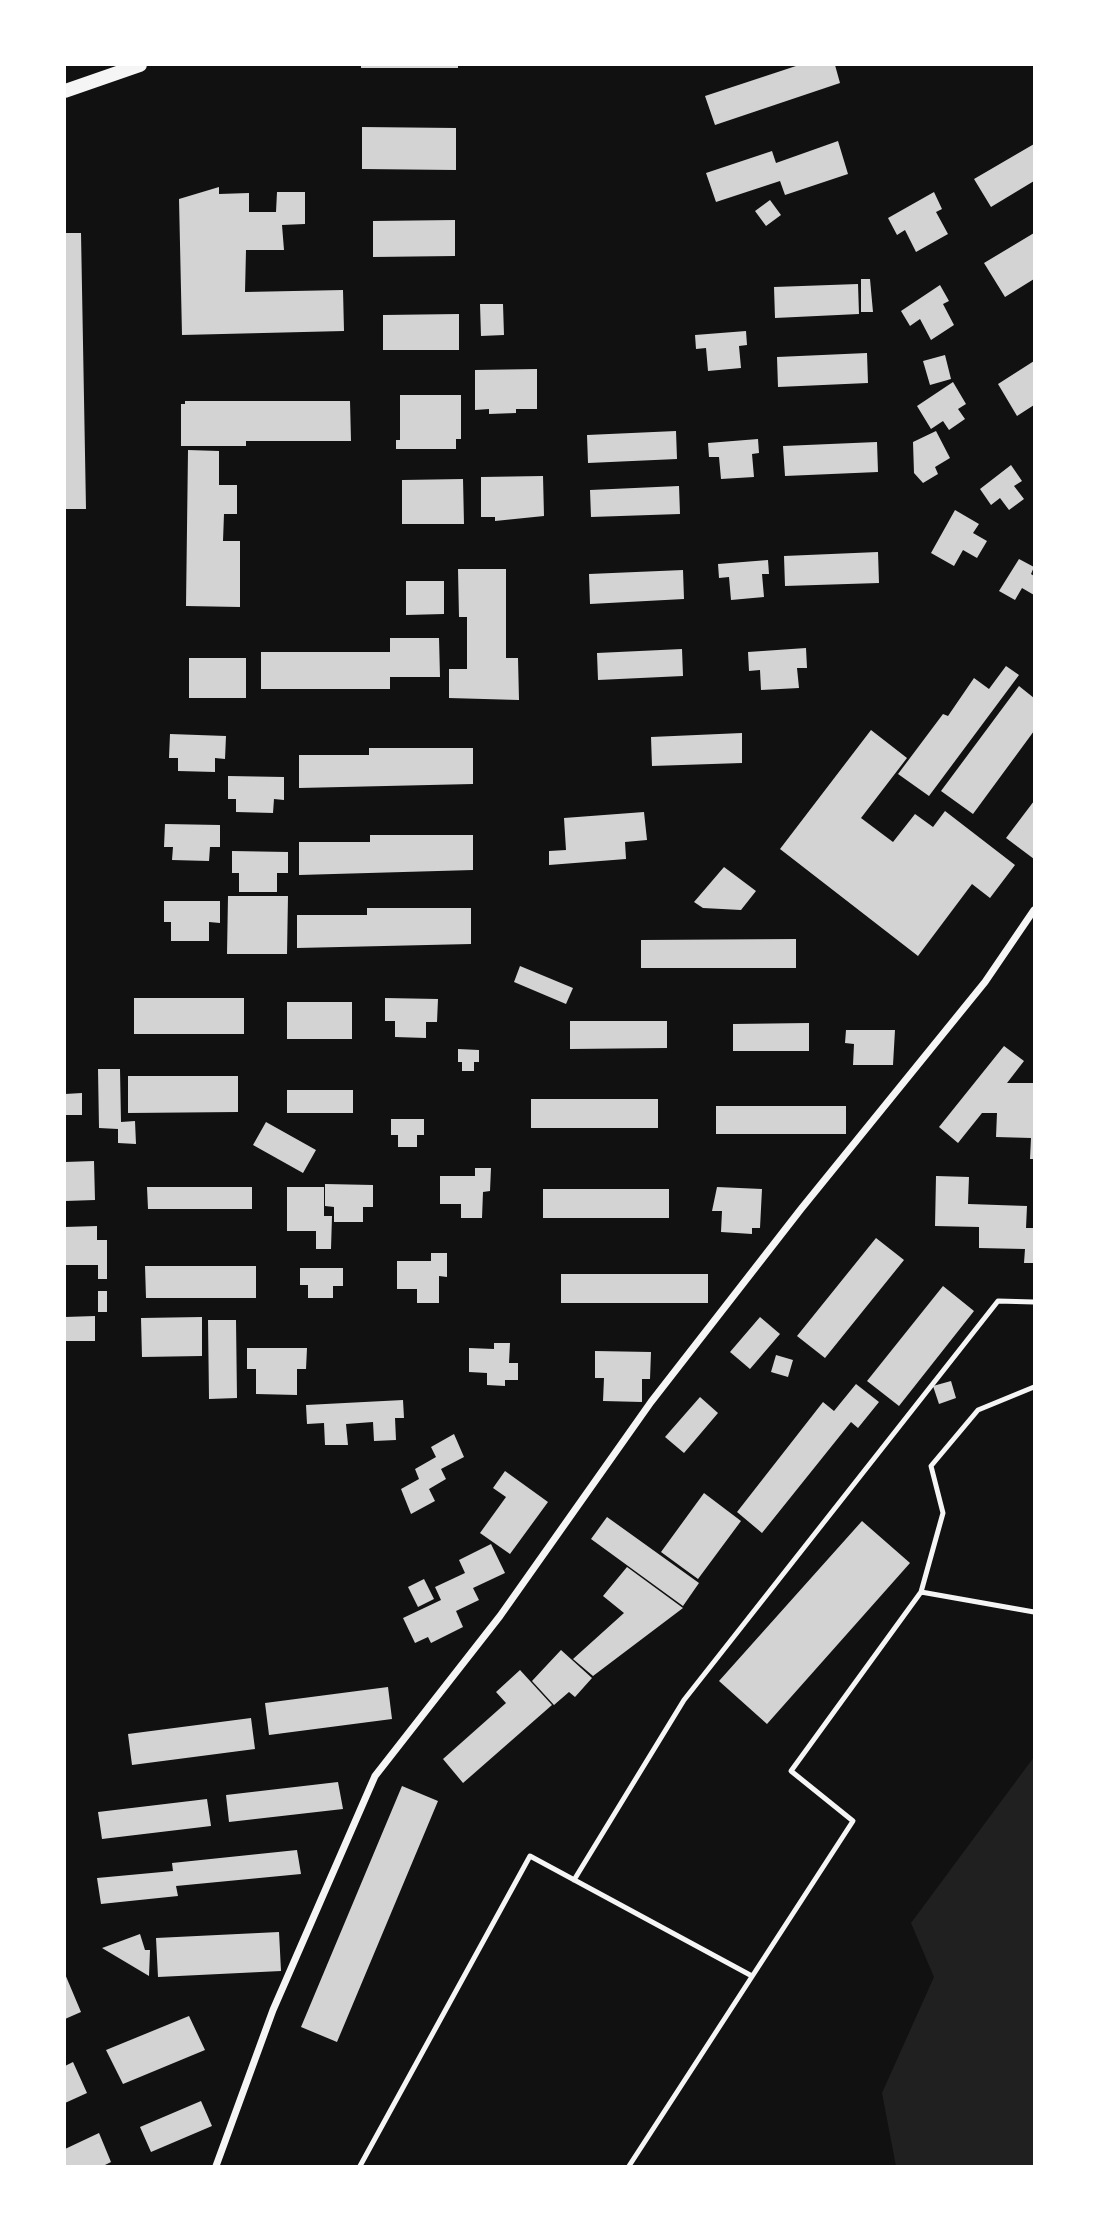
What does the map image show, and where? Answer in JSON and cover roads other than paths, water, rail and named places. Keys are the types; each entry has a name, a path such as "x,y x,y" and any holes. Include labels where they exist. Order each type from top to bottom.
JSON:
{"main road":[{"path":"65,91 140,65"}],"street":[{"path":"216,2166 273,2010 375,1776 500,1616 651,1402 801,1209 985,982 1034,910"}],"lane":[{"path":"573,1880 684,1700 989,1312 998,1301 1034,1302"},
{"path":"629,2166 853,1821 791,1771 922,1592 943,1513 931,1466 978,1410 1034,1387"},
{"path":"922,1592 1034,1612"},
{"path":"360,2166 530,1856 752,1976"}]}
